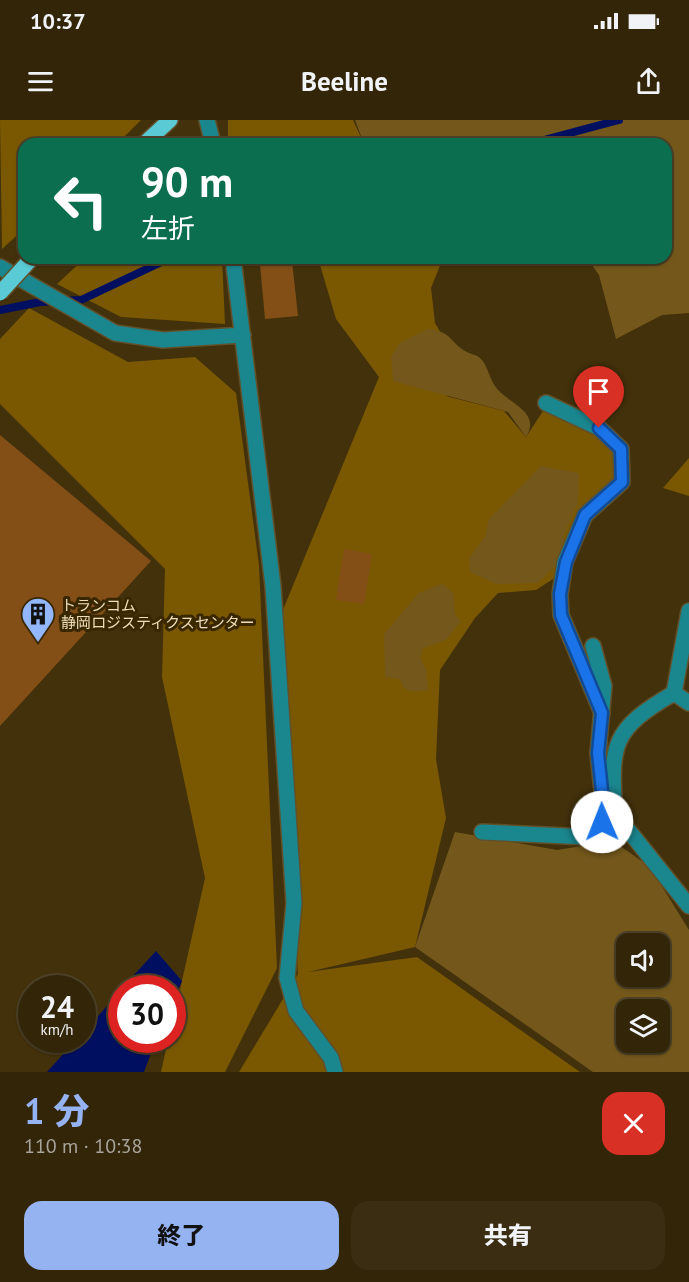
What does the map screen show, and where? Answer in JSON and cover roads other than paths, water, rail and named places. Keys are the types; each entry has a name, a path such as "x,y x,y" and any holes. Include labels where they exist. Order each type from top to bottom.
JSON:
{"main road":[{"path":"150,138 170,120"},
{"path":"0,293 27,264"}],"street":[{"path":"207,120 212,138"},
{"path":"234,264 274,608 294,903 287,978 296,1011 331,1058 335,1072"},
{"path":"0,267 115,333 163,340 243,335"},
{"path":"546,403 599,428 621,449 622,482 585,515 566,562 560,594 561,615 602,713"},
{"path":"615,814 613,763 618,744 627,725 674,693 689,610"},
{"path":"482,832 587,837 602,822 603,800 598,772 604,686 593,646"},
{"path":"674,693 689,703"},
{"path":"603,800 689,906"}],"waterway":[{"path":"552,138 619,120"},
{"path":"0,310 40,302 81,300 157,264"}],"place":[{"name":"トランコム 静岡ロジスティクスセンター","path":"38,643"}]}
